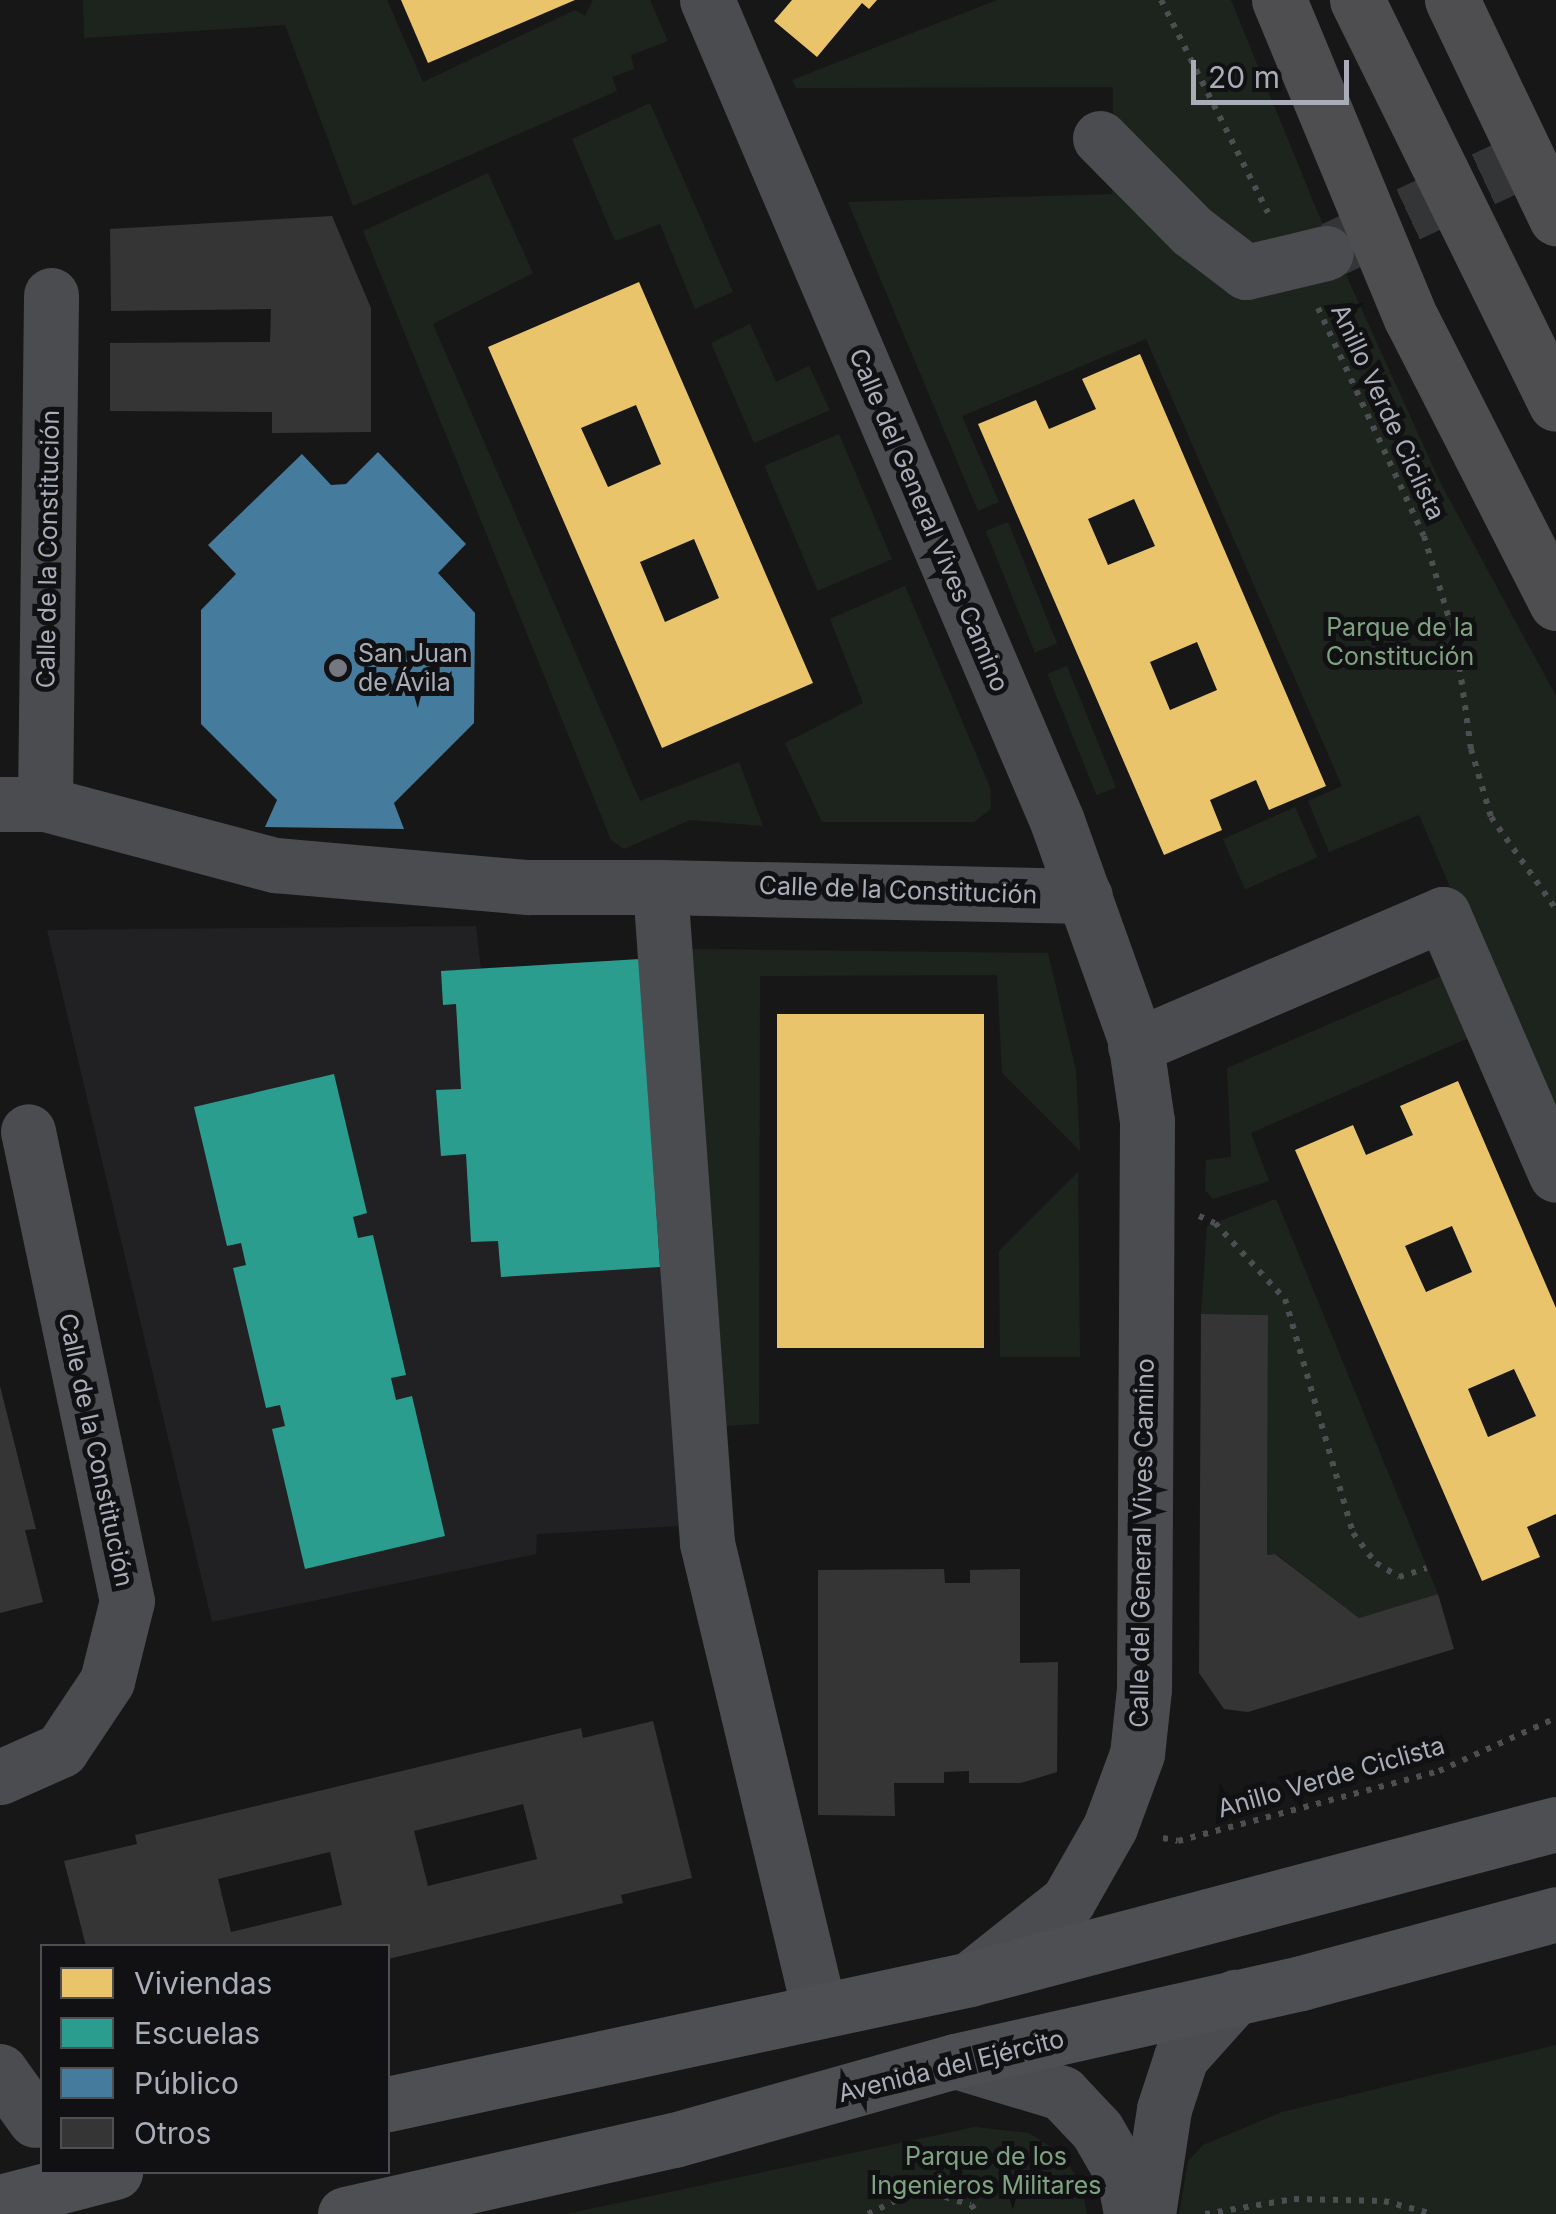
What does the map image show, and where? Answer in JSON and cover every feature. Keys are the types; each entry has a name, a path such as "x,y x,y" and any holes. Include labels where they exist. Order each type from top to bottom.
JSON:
{"highway":[{"path":"1279,0 1411,318 1556,603"},
{"path":"1357,0 1556,404"},
{"path":"1452,0 1556,218"}],"main road":[{"path":"390,2104 970,1978 1556,1824"},
{"name":"Avenida del Ejército","path":"345,2214 674,2140 955,2062 1235,1998 1556,1914"},
{"path":"0,2202 97,2184"}],"street":[{"name":"Calle del General Vives Camino","path":"706,0 1085,896 1136,1046 1146,1121 1147,1194 1144,1689 1137,1754 1110,1827 1068,1901 970,1978"},
{"path":"1100,138 1192,231 1246,272 1309,259"},
{"name":"Calle de la Constitución","path":"51,294 22,804 275,865 528,887 686,886 1085,896"},
{"path":"686,886 708,1543 819,2009"},
{"path":"1136,1046 1443,914 1556,1175"},
{"name":"Calle de la Constitución","path":"0,1777 60,1750 108,1682 127,1602 28,1131"},
{"path":"1148,2214 1164,2109 1181,2058 1235,1998"},
{"path":"955,2062 1062,2093 1097,2130 1124,2177 1130,2214"},
{"path":"0,2070 30,2118"}],"path":[{"name":"Anillo Verde Ciclista","path":"1161,0 1309,259 1424,536 1456,641 1471,749 1491,817 1556,909"},
{"path":"1147,1194 1215,1223 1285,1299 1353,1533 1376,1564 1399,1577 1427,1568"},
{"name":"Anillo Verde Ciclista","path":"1110,1827 1178,1841 1439,1770 1556,1718"},
{"path":"868,2214 920,2189 971,2205 979,2214"},
{"path":"1204,2214 1294,2199 1384,2201 1433,2214"}],"shaded area":[{"path":"476,926 481,969 640,959 681,1526 537,1534 536,1554 212,1622 47,930"}],"green space":[{"path":"83,0 387,0 423,82 575,10 585,16 593,0 650,0 668,41 631,55 634,69 612,77 617,91 353,206 285,25 84,38"},
{"name":"Parque de la Constitución","path":"997,0 1231,0 1318,213 1440,482 1556,696 1556,1134 1419,815 1329,852 1308,801 1342,786 1146,339 962,416 999,502 978,511 848,202 1112,194 1113,87 796,88 792,80"},
{"path":"650,103 733,292 695,309 660,224 615,241 572,139"},
{"path":"488,173 533,273 433,324 640,801 739,762 763,826 690,820 624,849 611,840 363,231"},
{"path":"750,324 776,382 809,366 830,410 754,443 711,343"},
{"path":"839,434 892,559 818,591 764,466"},
{"path":"1008,522 1057,643 1035,652 986,531"},
{"path":"905,586 990,787 991,809 974,822 822,822 785,743 863,703 830,619"},
{"path":"1067,666 1116,787 1097,795 1048,674"},
{"path":"1295,807 1317,857 1245,889 1223,839"},
{"path":"690,949 1048,953 1076,1070 1080,1151 1002,1073 997,975 760,976 759,1424 727,1426"},
{"path":"1453,971 1480,1033 1251,1133 1269,1181 1213,1199 1205,1190 1206,1160 1231,1157 1227,1068"},
{"path":"1078,1172 1080,1357 1000,1357 999,1251"},
{"path":"1276,1199 1438,1594 1359,1618 1276,1554 1267,1555 1268,1315 1201,1314 1207,1226"},
{"path":"1556,2045 1556,2214 1179,2214 1188,2161 1203,2145 1282,2112"},
{"name":"Parque de los Ingenieros Militares","path":"975,2127 1029,2133 1062,2154 1081,2184 1087,2214 566,2214"}],"building: Viviendas":[{"path":"401,0 575,0 428,63"},
{"path":"792,0 877,0 869,9 862,3 817,57 774,21"},
{"path":"639,282 813,683 662,748 488,347","holes":["636,405 661,464 608,487 581,428","694,539 719,598 665,622 640,562"]},
{"path":"1140,354 1326,786 1269,810 1256,780 1210,800 1222,830 1164,855 978,424 1036,400 1049,429 1096,409 1082,379","holes":["1134,499 1155,546 1108,565 1088,519","1197,642 1217,690 1170,710 1150,662"]},
{"path":"777,1014 984,1014 984,1348 777,1348"},
{"path":"1458,1081 1556,1308 1556,1514 1527,1527 1540,1557 1482,1581 1295,1150 1353,1125 1366,1155 1413,1135 1400,1106","holes":["1452,1226 1472,1272 1426,1292 1405,1246","1514,1369 1536,1416 1488,1437 1468,1389"]}],"building: Escuelas":[{"path":"640,959 660,1267 501,1277 498,1241 471,1242 466,1154 441,1156 436,1090 461,1089 456,1004 443,1005 441,971"},
{"path":"334,1074 367,1213 353,1217 358,1238 373,1235 406,1375 391,1378 396,1400 412,1396 445,1536 305,1569 272,1429 285,1426 280,1405 266,1408 233,1268 246,1265 241,1243 227,1246 194,1107"}],"building: Público":[{"name":"San Juan de Ávila","path":"378,452 466,544 438,573 475,613 474,723 394,803 404,829 265,827 277,800 201,724 201,610 236,574 208,545 302,454 331,485 346,484"}],"building: Otros":[{"path":"332,216 371,308 371,432 272,433 272,412 110,411 110,343 270,342 271,309 111,311 110,229"},
{"path":"1201,1314 1268,1315 1267,1555 1275,1554 1359,1618 1438,1594 1454,1649 1248,1712 1224,1709 1199,1673"},
{"path":"0,1386 36,1529 25,1530 43,1602 0,1613"},
{"path":"944,1569 945,1583 970,1583 970,1570 1020,1569 1020,1663 1058,1662 1057,1772 1021,1783 969,1783 969,1771 944,1772 944,1783 894,1783 895,1816 818,1815 818,1570"},
{"path":"653,1721 692,1878 621,1895 623,1903 390,1959 390,1944 85,1944 64,1861 137,1844 135,1835 581,1728 583,1738","holes":["523,1804 537,1859 428,1886 414,1831","330,1852 342,1905 231,1932 218,1879"]}],"tunnel":[{"path":"1333,249 1556,145"}],"place":[{"name":"San Juan de Ávila","path":"338,668"}]}
